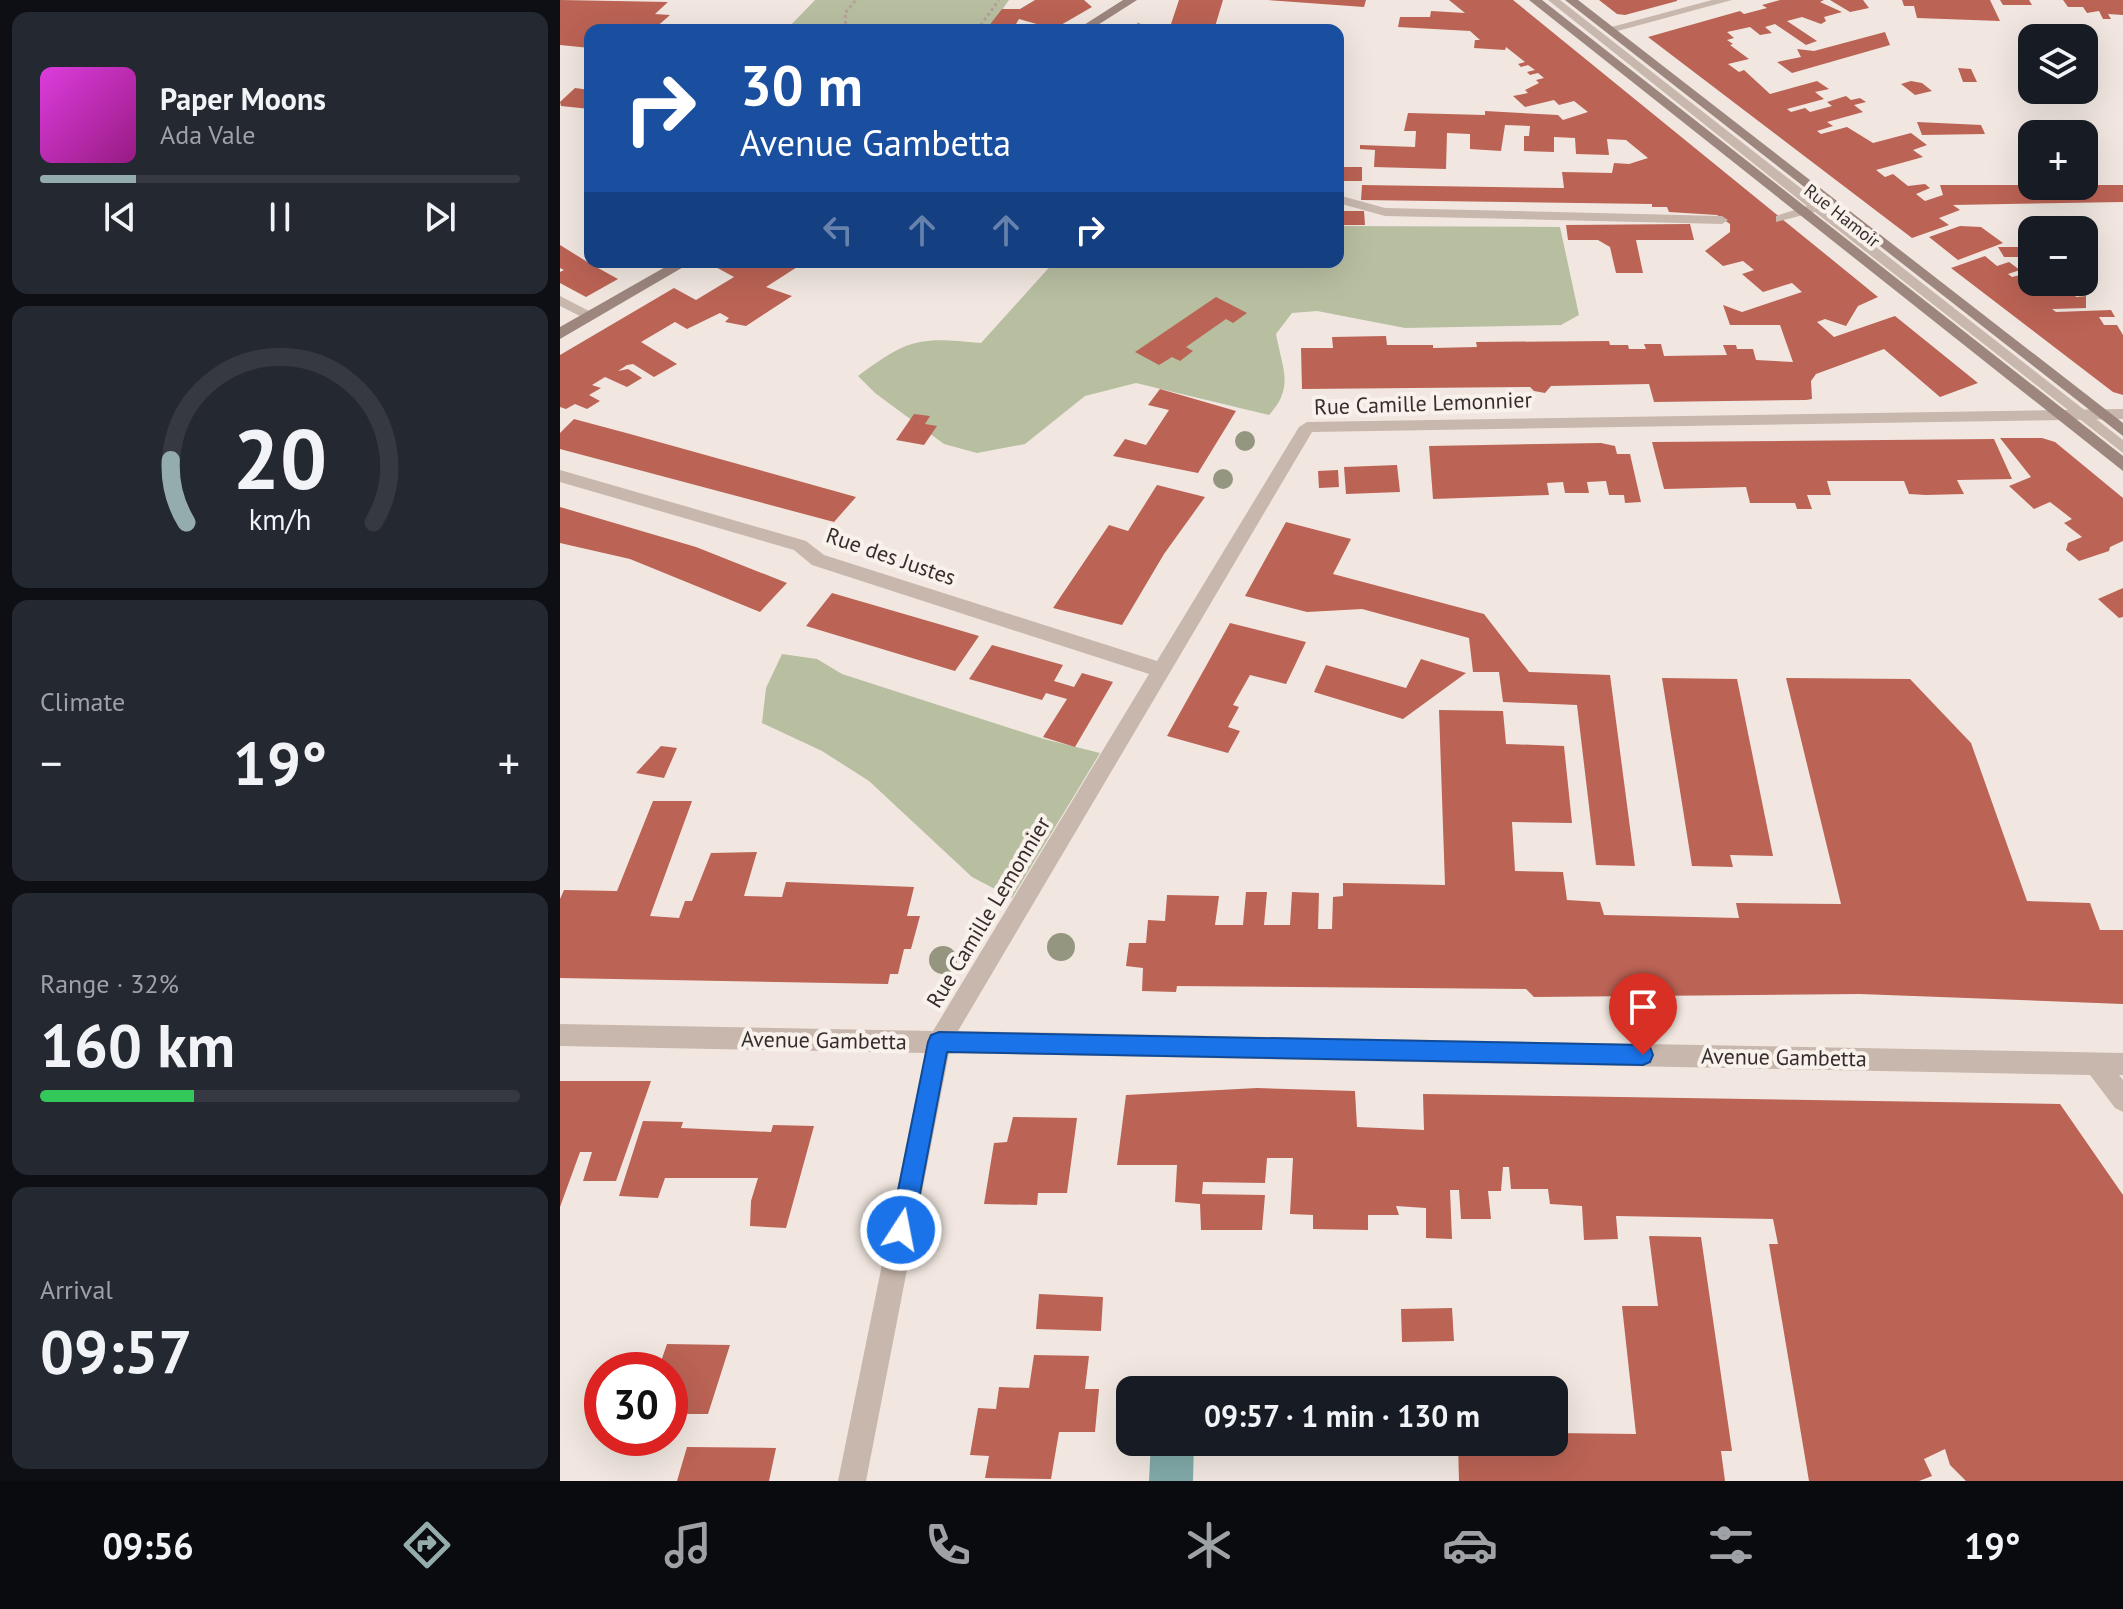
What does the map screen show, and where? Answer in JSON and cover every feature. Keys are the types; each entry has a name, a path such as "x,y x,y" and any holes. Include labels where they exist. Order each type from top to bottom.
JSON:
{"main road":[{"path":"1092,24 1131,0"},
{"name":"Rue Hamoir","path":"1535,0 1811,209 2123,465"},
{"name":"Rue Hamoir","path":"1571,0 2123,431"},
{"path":"560,334 675,268"}],"street":[{"path":"1610,29 1726,0"},
{"path":"2064,416 2123,414"},
{"name":"Rue Camille Lemonnier","path":"852,1481 939,1042 1307,427 2064,416"},
{"name":"Rue des Justes","path":"560,476 800,545 818,560 1161,670"},
{"name":"Avenue Gambetta","path":"560,1035 2123,1064"},
{"path":"2096,1063 2123,1100"}],"lane":[{"name":"Rue Hamoir","path":"1553,0 1811,209 2123,448"},
{"path":"1344,201 1385,212 1722,220"},
{"path":"1781,219 1811,209"},
{"path":"560,300 590,317"}],"path":[{"path":"846,24 845,13 856,0"},
{"path":"981,24 999,0"}],"green space":[{"path":"815,0 1009,0 994,21 1003,24 792,24"},
{"path":"1344,226 1560,227 1579,315 1561,325 1405,328 1317,311 1292,313 1276,334 1284,386 1277,405 1269,415 1136,383 1085,396 1025,444 977,453 944,444 875,393 858,376 890,354 915,343 943,340 981,343 1049,268 1344,268"},
{"path":"782,654 817,659 842,674 1044,739 1100,753 1012,898 972,877 869,781 822,751 762,723 766,688"}],"water":[{"path":"1150,1456 1194,1456 1193,1481 1149,1481"}],"building":[{"path":"560,0 668,2 655,14 670,15 660,24 584,24 584,47 560,45"},
{"path":"1035,0 1084,0 1092,7 1063,24 1036,24 1019,19 1016,24 990,24 1002,9 1020,9"},
{"path":"1179,0 1223,0 1216,24 1171,24"},
{"path":"1267,0 1366,0 1364,7"},
{"path":"1449,0 1513,0 1878,297 1858,306 1846,326 1825,319 1817,322 1834,337 1895,316 1978,383 1940,397 1884,349 1816,374 1811,381 1812,399 1806,400 1654,402 1649,384 1551,386 1545,393 1530,387 1302,389 1301,348 1333,348 1332,337 1386,336 1387,345 1433,345 1433,348 1477,347 1476,342 1609,341 1610,345 1628,345 1629,349 1646,349 1644,344 1661,344 1664,356 1727,355 1723,345 1736,345 1737,349 1753,349 1756,360 1793,362 1780,325 1730,325 1723,305 1742,312 1802,292 1792,283 1763,292 1742,274 1754,270 1743,261 1723,266 1705,251 1730,232 1730,224 1717,215 1669,212 1667,207 1652,207 1652,204 1361,200 1362,185 1564,188 1562,172 1612,173 1614,163 1629,164 1648,158 1626,140 1607,139 1609,155 1576,154 1575,138 1554,137 1554,152 1524,151 1524,136 1529,136 1530,126 1505,125 1501,151 1470,149 1470,134 1447,133 1446,169 1374,167 1375,150 1360,149 1360,145 1415,147 1416,131 1404,131 1408,113 1485,115 1485,111 1558,115 1563,120 1588,112 1574,101 1559,105 1554,100 1525,107 1513,96 1528,93 1525,90 1539,83 1536,80 1544,78 1538,73 1530,75 1527,72 1535,70 1528,65 1521,67 1518,64 1525,62 1506,47 1505,50 1474,48 1475,40 1480,40 1470,31 1398,27 1400,17 1430,17 1431,11 1465,13"},
{"path":"1599,0 1677,1 1625,15 1617,14"},
{"path":"1780,0 1824,0 1820,2 1842,12 1824,17 1826,21 1821,24 1802,17 1787,21 1817,41 1806,45 1775,24 1765,27 1772,33 1760,35 1750,27 1727,32 1734,38 1727,40 1733,44 1730,45 1749,59 1728,64 1739,72 1744,70 1770,94 1817,81 1829,89 1815,92 1824,99 1787,109 1791,112 1805,108 1810,112 1832,106 1827,102 1846,96 1866,102 1854,105 1863,112 1827,122 1833,126 1817,131 1821,134 1847,127 1873,143 1911,133 1927,145 1913,150 1923,157 1876,170 1885,177 1893,174 1908,186 1925,184 1930,188 1916,194 1925,201 1943,195 1940,185 2018,185 2018,200 2098,200 2098,185 2123,185 2123,202 1953,205 1960,210 1939,218 1949,225 1912,238 1648,37 1740,11 1744,14 1767,8 1762,5"},
{"path":"1830,0 1863,0 1869,8 1850,12"},
{"path":"1902,0 1990,0 2000,21 1917,18 1914,6 1904,6"},
{"path":"2000,0 2029,0 2032,5 2003,5"},
{"path":"2063,0 2123,0 2123,15 2108,14 2111,19 2103,19 2099,11 2087,13 2083,7 2068,7"},
{"path":"1885,32 1890,45 1792,73 1777,62 1801,57 1797,49 1814,51"},
{"path":"1958,68 1971,69 1977,82 1963,82"},
{"path":"1911,81 1922,83 1932,91 1915,95 1901,84"},
{"path":"575,88 584,89 584,108 561,106 560,102"},
{"path":"1917,122 1981,125 1985,134 1922,135"},
{"path":"1344,167 1362,167 1362,181 1344,181"},
{"path":"1344,211 1364,211 1365,225 1344,225"},
{"path":"1690,224 1694,240 1636,240 1643,273 1616,273 1610,247 1598,240 1568,240 1566,225"},
{"path":"1960,226 1981,227 2003,243 1958,260 1929,237"},
{"path":"560,245 584,260 584,268 598,268 618,279 586,297 560,283 560,272 564,270 560,268"},
{"path":"1998,247 2018,247 2018,257 2004,257"},
{"path":"1985,256 1997,266 2009,262 2018,269 2008,274 2018,276 2018,296 2086,296 2086,308 2052,309 2056,312 2111,310 2115,317 2099,317 2104,325 2117,325 2123,335 2123,395 2113,392 1951,268"},
{"path":"718,268 796,268 766,287 792,296 746,326 725,322 729,318 720,313 687,329 675,322 641,342 677,364 654,377 633,364 627,365 618,371 628,369 642,378 627,387 605,377 592,385 601,388 589,395 600,401 587,409 575,404 566,409 560,407 560,355 674,288 696,300 734,277"},
{"path":"1216,297 1247,313 1233,323 1226,319 1186,347 1193,351 1180,361 1172,357 1159,365 1135,352"},
{"path":"1160,389 1236,411 1198,473 1113,456 1125,439 1146,445 1169,410 1148,405"},
{"path":"914,414 930,416 925,424 937,426 924,445 896,440"},
{"path":"574,419 856,497 834,522 560,449 560,433"},
{"path":"2000,438 2042,438 2055,442 2123,498 2123,541 2110,547 2109,551 2079,561 2066,550 2068,543 2082,537 2064,523 2072,519 2050,502 2034,509 2009,486 2031,477"},
{"path":"1994,439 2012,479 1957,480 1964,494 1926,495 1909,494 1904,481 1827,481 1831,495 1807,495 1812,509 1797,509 1795,503 1750,503 1746,487 1664,489 1652,442"},
{"path":"1601,443 1615,446 1617,454 1630,454 1641,502 1625,503 1624,495 1609,495 1606,481 1587,482 1589,493 1565,493 1563,482 1547,483 1549,495 1433,499 1429,446"},
{"path":"1397,465 1400,492 1346,494 1344,467"},
{"path":"1338,470 1339,487 1319,488 1318,471"},
{"path":"1157,485 1205,497 1164,554 1122,625 1053,608 1109,525 1128,531"},
{"path":"560,507 696,547 787,583 760,612 630,559 560,543"},
{"path":"1286,522 1351,539 1333,574 1484,614 1529,672 1610,675 1635,866 1596,865 1577,705 1503,702 1499,672 1473,672 1469,638 1362,609 1307,612 1245,596"},
{"path":"2123,588 2123,617 2119,618 2098,599"},
{"path":"832,593 979,636 955,671 806,626"},
{"path":"1230,623 1306,642 1286,684 1250,675 1233,705 1239,707 1228,727 1240,731 1228,753 1167,736"},
{"path":"992,645 1063,665 1054,681 1074,687 1082,673 1113,682 1075,747 1043,737 1067,699 1046,693 1042,700 969,679"},
{"path":"1421,659 1466,673 1403,719 1314,692 1326,665 1406,688"},
{"path":"1662,678 1737,679 1773,856 1730,855 1733,867 1692,866"},
{"path":"1786,678 1910,679 1971,743 2027,901 2090,903 2100,930 2123,930 2123,1004 1860,994 1534,997 1526,989 1177,986 1176,992 1142,991 1143,968 1126,966 1129,943 1146,943 1148,920 1165,921 1167,895 1219,896 1215,925 1243,925 1246,892 1267,892 1264,925 1290,925 1292,892 1319,893 1318,929 1332,929 1333,897 1343,896 1343,883 1445,885 1439,710 1503,711 1506,744 1564,746 1572,823 1512,822 1515,871 1563,872 1567,900 1600,902 1604,915 1739,918 1736,903 1841,904"},
{"path":"661,746 677,748 664,778 636,773"},
{"path":"653,801 692,801 650,916 679,918 685,901 692,901 711,853 757,852 744,896 782,897 786,882 914,887 907,916 920,916 911,949 904,949 898,974 890,974 888,984 560,978 560,899 564,890 617,891"},
{"path":"560,1081 651,1081 616,1181 583,1181 592,1152 580,1152 560,1207"},
{"path":"1257,1088 1355,1091 1357,1127 1424,1130 1423,1094 2060,1104 2123,1195 2123,1481 1966,1481 1950,1465 1945,1449 1924,1459 1932,1476 1919,1481 1809,1481 1769,1244 1778,1244 1773,1219 1616,1216 1618,1239 1584,1240 1582,1206 1550,1204 1548,1189 1511,1189 1509,1167 1503,1167 1501,1191 1488,1191 1491,1219 1461,1219 1459,1190 1450,1190 1452,1239 1426,1238 1426,1208 1396,1206 1399,1215 1368,1215 1368,1230 1313,1229 1313,1215 1290,1214 1293,1158 1267,1158 1265,1183 1203,1182 1202,1194 1265,1195 1262,1230 1201,1230 1200,1204 1175,1202 1177,1165 1117,1165 1126,1095"},
{"path":"1013,1117 1077,1118 1067,1193 1038,1193 1037,1205 984,1204 994,1143 1007,1142"},
{"path":"643,1121 683,1122 681,1128 771,1132 773,1125 814,1126 786,1228 750,1226 751,1201 758,1178 665,1178 658,1198 619,1196"},
{"path":"1649,1236 1701,1237 1732,1451 1721,1451 1725,1481 1459,1481 1458,1456 1568,1456 1568,1433 1636,1434 1622,1306 1658,1306"},
{"path":"1039,1294 1103,1297 1101,1331 1036,1329"},
{"path":"1452,1308 1454,1341 1402,1342 1401,1309"},
{"path":"667,1344 730,1345 708,1414 688,1414 688,1352 664,1352"},
{"path":"1034,1355 1089,1356 1085,1389 1099,1389 1095,1432 1059,1432 1051,1479 985,1478 989,1456 970,1455 978,1408 996,1409 999,1387 1029,1388"},
{"path":"688,1447 776,1448 769,1481 677,1481 684,1456 688,1456"}],"route":[{"path":"901,1230 939,1042 1643,1055"}]}
